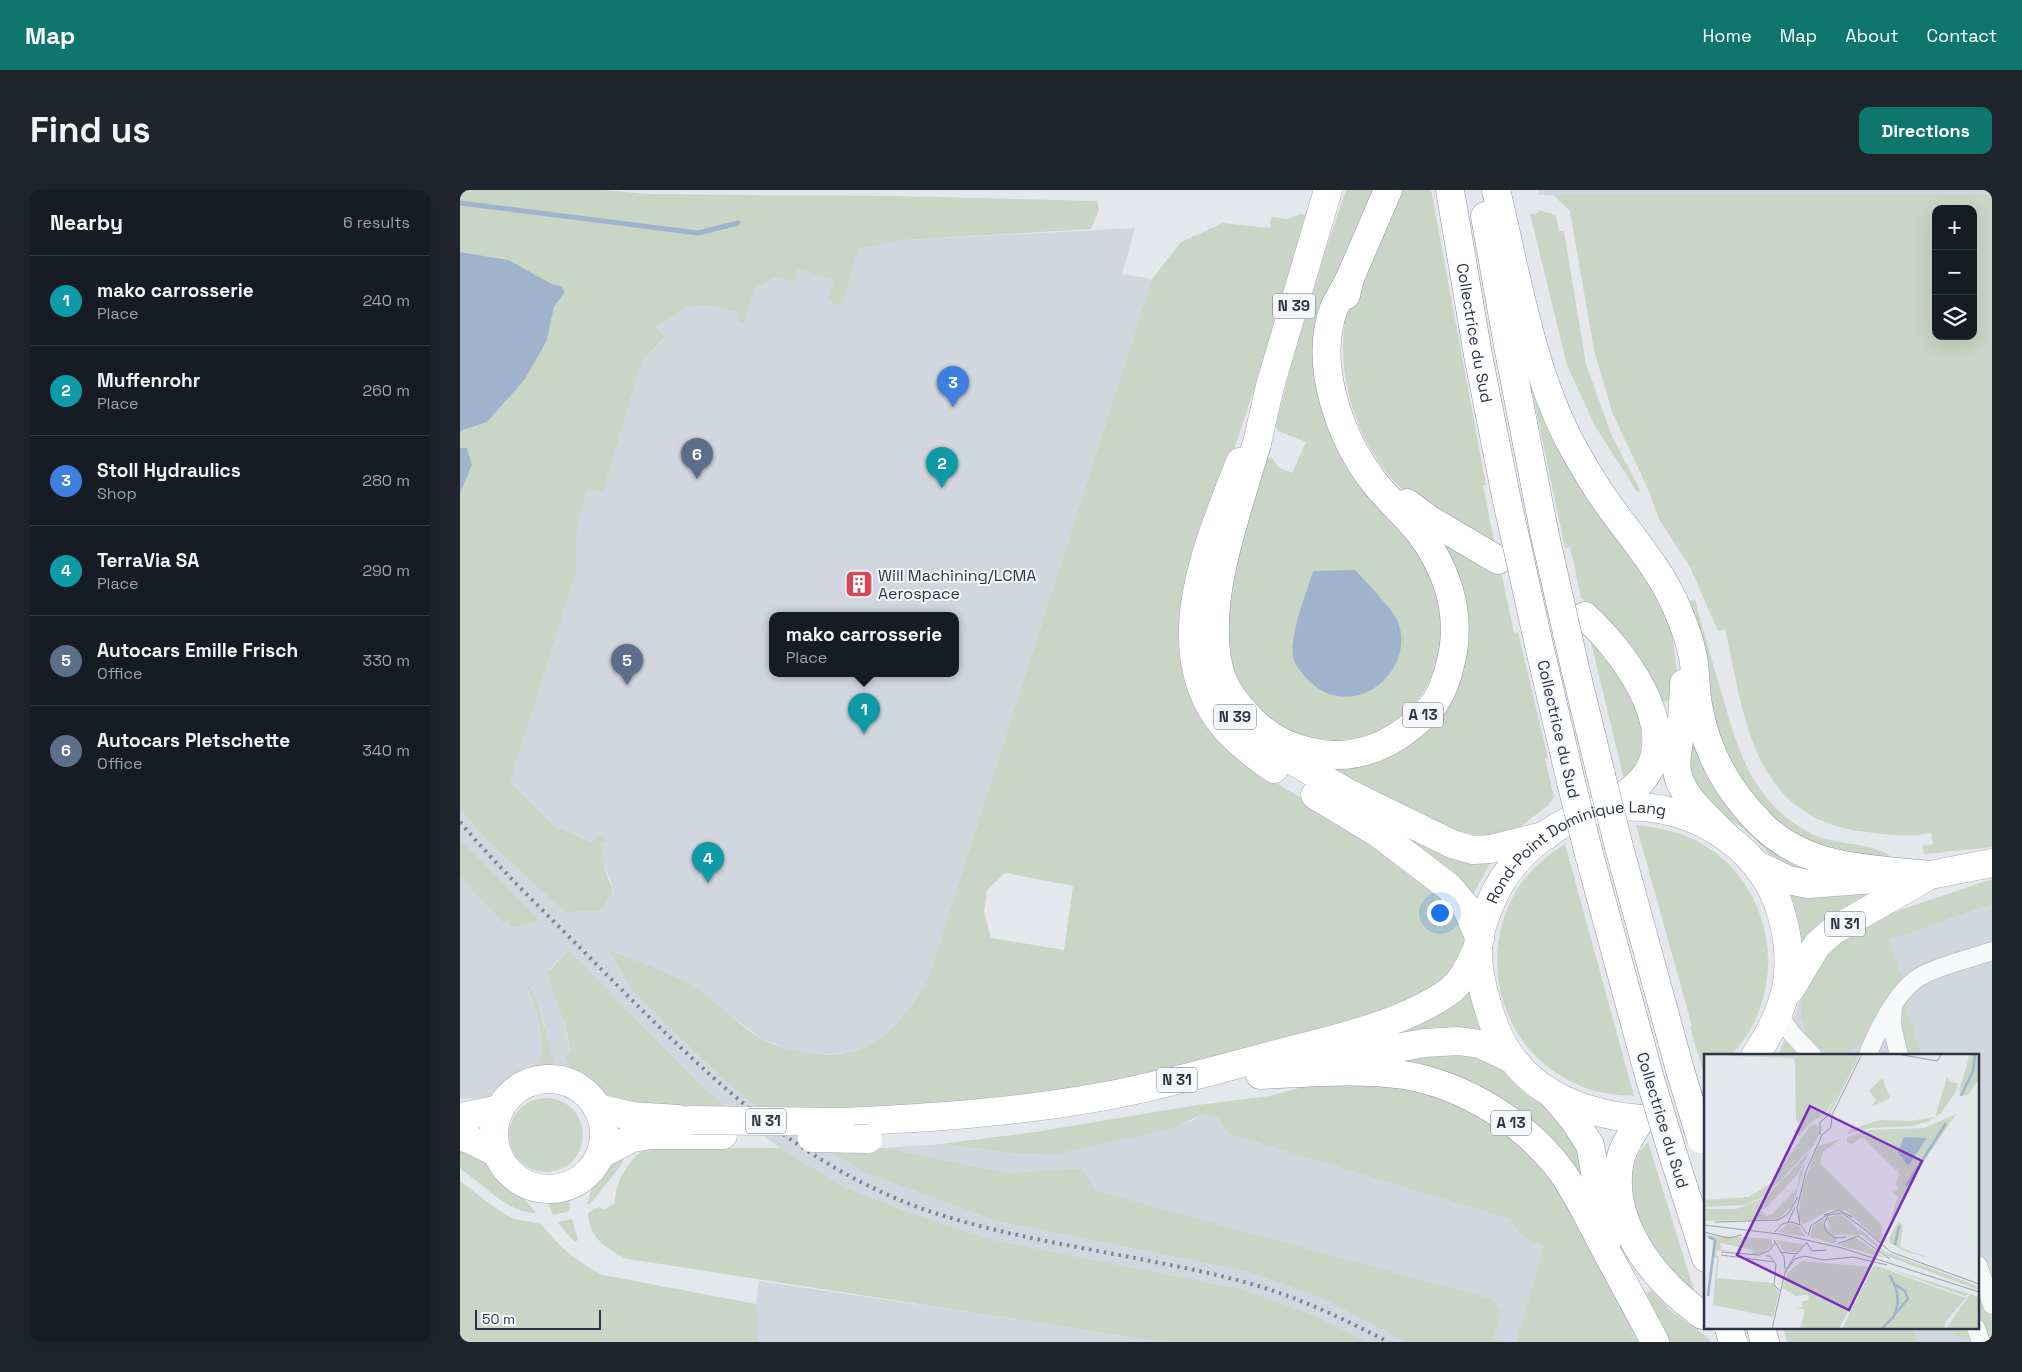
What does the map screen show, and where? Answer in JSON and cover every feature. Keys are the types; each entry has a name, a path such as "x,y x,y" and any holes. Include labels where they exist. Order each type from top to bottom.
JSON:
{"main road":[{"name":"N 39","path":"1328,190 1270,386 1257,443 1215,560 1204,597 1201,627 1205,659 1224,704 1259,741 1348,793 1452,844 1473,850 1491,849 1547,835"},
{"name":"A 13","path":"1257,443 1224,563 1215,610 1214,645 1221,674 1233,700 1261,730 1290,748 1330,755 1353,754 1399,737 1435,702 1450,669 1456,630 1452,596 1440,563 1420,533 1376,484 1356,457 1341,426 1330,387 1328,344 1334,309 1350,278 1388,190"},
{"name":"Collectrice du Sud","path":"1450,190 1478,355 1507,501 1571,782 1650,1079 1704,1252"},
{"name":"Collectrice du Sud","path":"1481,190 1509,351 1544,531 1575,668 1619,846 1703,1147"},
{"path":"1496,190 1542,377 1557,414 1587,472 1603,497 1649,557 1678,611 1693,656 1698,705 1704,730 1712,755 1727,783 1746,809 1766,829 1790,848 1822,862 1930,875"},
{"name":"A 13","path":"1350,278 1341,312 1336,347 1344,413 1359,446 1380,476 1405,502 1430,520 1498,560"},
{"name":"N 39","path":"1270,386 1220,512 1197,589 1192,621 1196,666 1201,682 1211,704 1227,730 1249,750 1273,769 1378,833 1448,887 1466,907 1479,943"},
{"path":"1678,611 1684,657 1683,705 1676,751 1677,771 1682,787 1692,801 1726,836"},
{"path":"1585,616 1606,635 1640,684 1651,714 1655,742 1652,763 1646,775 1618,808"},
{"name":"Rond-Point Dominique Lang","path":"1702,1315 1679,1299 1659,1279 1642,1256 1629,1230 1621,1203 1618,1181 1620,1159 1629,1138 1641,1119 1610,1117 1580,1108 1552,1094 1530,1078 1510,1058 1497,1032 1487,1004 1481,976 1479,943 1488,908 1502,879 1522,855 1547,835 1575,819 1618,808 1656,809 1681,814 1704,823 1726,836 1757,865 1770,885 1780,908 1786,931 1788,956 1782,1006 1771,1032 1756,1054"},
{"name":"N 31","path":"1757,865 1788,880 1808,884 1930,875 1992,863"},
{"name":"N 31","path":"1782,1006 1802,966 1817,944 1834,930 1930,875"},
{"name":"N 31","path":"597,1108 652,1119 840,1122 936,1118 1014,1110 1110,1095 1357,1033 1422,1007 1448,993 1462,979 1479,943"},
{"name":"N 31","path":"600,1154 632,1138 652,1135 868,1139 934,1135 1085,1117 1143,1106 1260,1075 1343,1056 1441,1042 1458,1041 1480,1044 1510,1058"},
{"name":"A 13","path":"1260,1075 1354,1070 1404,1075 1438,1084 1476,1099 1505,1118 1535,1143 1561,1171 1579,1200 1654,1341"},
{"path":"551,1079 566,1082 578,1088 597,1108 603,1123 604,1138 600,1154 593,1168 582,1179 566,1187 548,1190 530,1186 516,1179 504,1168 497,1153 494,1138 495,1123 500,1109 509,1096 521,1087 535,1081 551,1079"},
{"name":"A 13","path":"1552,1094 1574,1120 1590,1145 1602,1210 1654,1341"},
{"path":"460,1117 500,1109"},
{"path":"460,1137 469,1139 497,1153"},
{"path":"1762,1330 1766,1342"}],"street":[{"path":"1868,1054 1893,1007 1910,984 1924,975 1992,951"},
{"path":"1782,1006 1812,1054"},
{"path":"1893,1007 1892,1025 1899,1054"},
{"path":"1856,1054 1876,1036"},
{"path":"1980,1271 1992,1305"},
{"path":"1977,1330 1981,1342"}],"shaded area":[{"path":"1539,190 1992,190 1992,195 1539,195"},
{"path":"1135,228 1122,274 1152,279 928,979 915,1003 891,1031 872,1045 847,1053 820,1055 791,1051 762,1039 686,983 609,949 822,1148 866,1173 996,1221 1245,1271 1319,1297 1406,1342 1368,1342 1311,1314 1240,1289 989,1239 903,1210 844,1187 780,1148 732,1112 701,1085 569,951 550,969 571,1052 565,1056 575,1076 557,1070 550,1051 544,1023 529,986 527,988 541,1024 543,1051 537,1070 514,1077 489,1099 460,1098 460,877 503,923 507,921 513,928 539,921 460,839 460,809 486,840 565,912 598,911 608,901 613,891 612,883 604,866 601,836 593,842 554,826 510,782 576,573 577,526 588,488 603,492 642,361 665,338 656,327 684,307 714,306 740,313 737,322 754,289 776,277 798,269 834,280 858,249 904,240"},
{"path":"1992,904 1992,1342 1917,1342 1913,1330 1955,1330 1957,1337 1980,1330 1980,1054 1846,1054 1858,1046 1898,985 1900,973 1888,940"},
{"path":"1801,998 1802,1025 1816,1047 1830,1054 1779,1054"},
{"path":"1201,1115 1218,1118 1229,1134 1510,1219 1522,1237 1544,1246 1516,1342 1504,1342 1493,1339 1501,1312 1096,1191 1082,1168 1007,1173 884,1148 939,1144 1017,1154 1052,1155 1192,1121"},
{"path":"759,1281 1163,1342 758,1342 755,1312"}],"green space":[{"path":"460,190 602,190 649,194 895,196 1097,201 1099,210 1091,229 904,240 858,249 842,305 828,301 834,280 798,269 795,281 776,277 754,289 744,323 737,322 740,313 714,306 685,307 656,327 665,337 642,361 603,492 588,489 577,526 576,573 510,782 554,826 592,842 601,836 605,842 601,844 604,864 612,891 611,896 599,911 565,912 486,840 460,809 460,494 472,465 467,448 460,448 460,431 487,422 547,340 554,307 565,292 562,287 550,283 509,260 460,252"},
{"path":"1346,190 1378,190 1318,346 1397,523 1428,569 1439,603 1441,632 1438,655 1431,676 1421,696 1406,713 1389,727 1368,736 1332,743 1320,743 1288,732 1260,710 1239,682 1232,666 1228,650 1226,627 1228,603 1238,553 1268,458 1273,459 1278,467 1292,473 1306,442 1278,431 1276,426 1301,323"},
{"path":"1394,190 1431,190 1486,485 1483,485 1496,551 1420,503 1392,479 1364,437 1354,413 1344,364 1343,338 1346,314"},
{"path":"1553,195 1992,195 1992,847 1924,854 1923,846 1933,844 1931,833 1904,835 1859,831 1823,821 1795,805 1774,783 1759,757 1748,727 1725,629 1718,631 1690,567 1659,519 1648,489 1612,412 1594,350 1570,211"},
{"path":"1539,210 1556,215 1559,231 1564,231 1586,364 1611,434 1640,490 1638,493 1595,426 1567,365 1530,214 1539,213"},
{"path":"1301,214 1305,215 1279,314 1190,582 1240,758 1281,786 1381,845 1419,873 1464,925 1465,940 1461,956 1441,984 1378,1013 1165,1076 1012,1102 764,1112 718,1074 633,991 608,949 685,982 705,995 752,1033 767,1042 785,1048 830,1055 849,1052 866,1047 881,1038 894,1026 918,996 928,979 1152,279 1181,242 1223,223 1270,228 1271,217 1287,219","holes":["1005,873 1073,886 1064,950 991,938 984,912 987,890"]},
{"path":"1538,384 1662,603 1675,652 1677,701 1671,699 1660,703 1650,678 1634,649 1614,625 1581,598 1570,547 1565,548 1531,386"},
{"path":"1439,537 1501,571 1514,633 1518,632 1548,758 1545,759 1554,797 1547,806 1519,828 1491,836 1458,832 1329,768 1445,703"},
{"path":"1695,600 1734,734 1750,773 1761,791 1775,807 1812,834 1833,841 1879,850 1894,860 1851,856 1796,840 1753,803 1713,728 1698,632 1689,601"},
{"path":"1588,630 1626,684 1638,714 1641,739 1640,751 1632,774 1625,783"},
{"path":"1692,714 1707,757 1820,867 1807,875 1776,862 1740,826 1714,809 1694,787 1686,751"},
{"path":"1636,825 1658,828 1688,837 1717,854 1738,874 1753,898 1763,924 1768,952 1767,980 1760,1007 1748,1033 1732,1054 1704,1054 1704,1074 1690,1027 1692,1026"},
{"path":"1394,829 1493,857 1474,893 1470,893"},
{"path":"460,839 540,921 513,928 507,921 503,923 460,877"},
{"path":"1565,844 1634,1096 1595,1091 1560,1076 1537,1057 1518,1034 1505,1008 1498,979 1498,949 1503,920 1516,891 1526,877 1544,859"},
{"path":"1992,879 1992,904 1889,940 1900,973 1902,973 1904,978 1858,1046 1846,1054 1830,1054 1816,1047 1807,1036 1801,1019 1801,998 1803,990 1824,951 1888,914"},
{"path":"1885,888 1799,952 1783,889"},
{"path":"569,951 701,1085 732,1112 614,1137 605,1108 593,1090 575,1076 565,1056 571,1052 565,1025 547,974 565,953"},
{"path":"1471,979 1486,1034 1476,1030 1453,1028 1394,1033"},
{"path":"529,985 538,1006 557,1070 537,1070 540,1058 541,1037 538,1018 527,987"},
{"path":"1905,1006 1921,1054 1906,1054 1899,1026"},
{"path":"1790,1041 1798,1054 1779,1054 1784,1044"},
{"path":"1465,1047 1498,1065 1523,1092 1556,1113 1571,1127 1596,1211 1549,1147 1372,1061"},
{"path":"1398,1084 1469,1107 1528,1149 1573,1205 1638,1342 1516,1342 1544,1246 1522,1237 1510,1219 1229,1134 1218,1118 1201,1115 1173,1128 1052,1155 1018,1154 940,1144 1035,1132 1197,1105 1270,1096 1310,1085"},
{"path":"546,1098 567,1104 577,1114 583,1135 577,1156 567,1166 546,1172 525,1166 515,1156 509,1135 515,1114 525,1104"},
{"path":"1648,1142 1697,1300 1657,1252 1649,1240 1637,1212 1633,1197 1632,1181 1634,1167 1639,1154"},
{"path":"460,1144 486,1157 501,1182 520,1194 536,1213 525,1212 506,1203 460,1169"},
{"path":"626,1148 622,1164 592,1202 587,1205 599,1172 610,1159"},
{"path":"648,1148 780,1148 844,1187 903,1210 989,1239 1240,1289 1311,1314 1368,1342 1163,1342 628,1259 613,1252 600,1242 589,1222 588,1213 599,1207 604,1210 615,1203 617,1187 624,1171 635,1157"},
{"path":"822,1148 884,1148 1007,1173 1082,1168 1096,1191 1494,1300 1501,1312 1493,1339 1504,1342 1406,1342 1319,1297 1245,1271 996,1221 866,1173"},
{"path":"460,1181 498,1210 514,1219 541,1224 569,1253 603,1275 756,1304 758,1342 460,1342"},
{"path":"569,1194 570,1211 553,1215 546,1199"},
{"path":"572,1219 578,1240 575,1242 557,1222"},
{"path":"1651,1290 1672,1312 1710,1339 1711,1342 1669,1342 1646,1293"},
{"path":"1980,1291 1992,1324 1992,1342 1987,1342 1980,1323"},
{"path":"1784,1330 1913,1330 1917,1342 1787,1342"},
{"path":"1955,1330 1968,1330 1966,1340 1964,1335 1957,1337"}],"water":[{"path":"460,252 509,260 550,283 562,287 565,292 554,307 547,340 525,379 487,422 460,431"},
{"path":"460,448 467,448 472,465 460,494"},
{"path":"1355,570 1395,617 1398,622 1401,641 1398,659 1389,675 1376,687 1359,695 1342,697 1323,691 1306,678 1298,668 1293,656 1294,636 1313,571"}],"waterway":[{"path":"460,203 698,233 738,223"}],"tunnel":[{"path":"1641,1119 1675,1111 1704,1098"}],"railway":[{"path":"460,822 493,859 636,1004 716,1080 801,1147 847,1175 897,1199 951,1218 987,1228 1241,1281 1316,1307 1388,1342"}],"place":[{"name":"Stoll Hydraulics","path":"953,407"},
{"name":"Autocars Pletschette","path":"697,479"},
{"name":"Muffenrohr","path":"942,488"},
{"name":"Will Machining/LCMA Aerospace","path":"859,584"},
{"name":"Autocars Emille Frisch","path":"627,685"},
{"name":"mako carrosserie","path":"864,734"},
{"name":"TerraVia SA","path":"708,883"}]}
